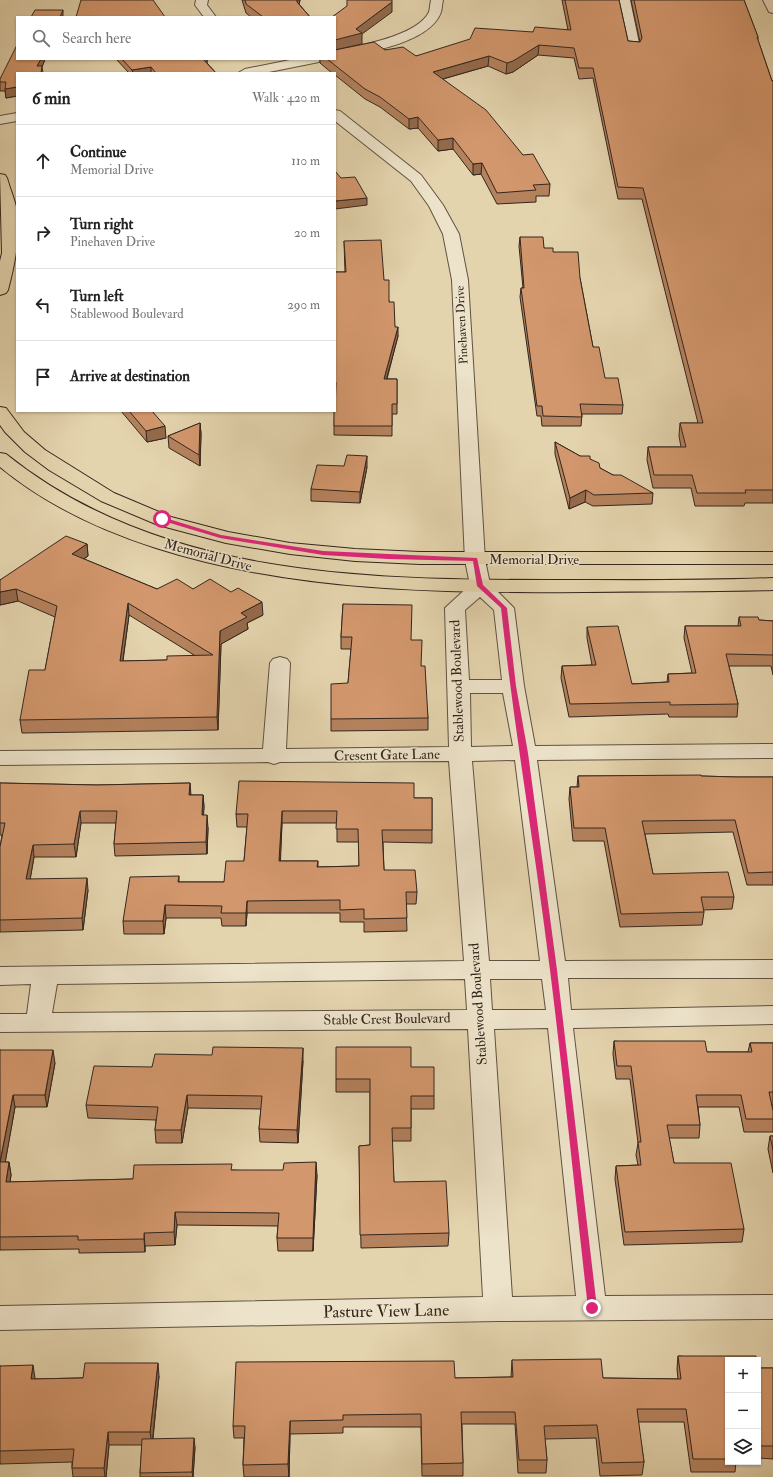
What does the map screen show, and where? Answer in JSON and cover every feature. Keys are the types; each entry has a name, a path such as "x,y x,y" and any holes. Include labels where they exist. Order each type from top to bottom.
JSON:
{"main road":[{"path":"0,178 10,253 0,290"},
{"name":"Memorial Drive","path":"0,412 11,430 32,449 76,482 115,501 162,519 220,536 323,553 388,557 475,560 773,558"},
{"name":"Memorial Drive","path":"0,458 18,474 68,505 114,526 169,547 220,561 284,573 336,580 396,584 480,586 773,584"}],"street":[{"path":"202,0 201,5 209,16"},
{"path":"336,55 373,47 400,39 413,32 431,19 437,0"},
{"path":"624,0 634,48"},
{"path":"769,0 773,9"},
{"path":"256,60 270,71"},
{"path":"258,72 270,71 310,60"},
{"name":"Pinehaven Drive","path":"336,115 416,178 436,205 451,234 460,280 475,560 480,586"},
{"path":"0,120 16,117"},
{"path":"480,586 504,608 513,686 524,753 554,970 592,1308"},
{"name":"Stablewood Boulevard","path":"480,586 455,608 459,687 460,754 477,970 498,1309"},
{"path":"274,757 280,663"},
{"path":"459,687 513,686"},
{"name":"Cresent Gate Lane","path":"0,758 274,757 773,751"},
{"path":"0,976 45,977 477,970 773,969"},
{"path":"38,1023 45,977"},
{"name":"Stable Crest Boulevard","path":"0,1023 559,1019 773,1015"},
{"name":"Pasture View Lane","path":"0,1318 498,1309 773,1307"}],"building":[{"path":"81,0 153,0 164,16 76,16"},
{"path":"245,0 297,0 297,2 309,16 262,16 246,4"},
{"path":"347,0 392,0 392,2 356,29 362,33 336,40 336,16 333,16 347,6"},
{"path":"565,0 619,0 628,41 640,42 642,38 634,0 744,0 773,81 773,490 745,490 746,493 697,493 692,475 654,475 648,447 686,447 680,423 703,423 643,188 618,187 593,68 579,68 574,48 539,45 507,63 489,56 433,72 486,110 523,155 533,154 550,184 533,185 536,190 497,193 482,163 473,164 453,138 438,140 418,117 409,119 380,97 365,89 328,60 336,60 336,50 374,42 385,50 403,47 416,56 470,39 475,28 533,32 535,27 571,30"},
{"path":"35,10 63,10 60,16 32,16"},
{"path":"16,47 16,60 40,60 37,66 42,66 41,72 16,72 16,87 5,89 6,82 0,82 0,79"},
{"path":"123,60 204,60 215,72 155,72 151,67 132,70"},
{"path":"336,172 341,178 355,177 367,198 336,201"},
{"path":"520,237 543,237 544,248 553,248 553,252 578,252 580,278 593,347 599,347 605,378 618,378 623,405 580,404 582,417 543,416 542,406 537,406 521,288 524,288"},
{"path":"381,240 384,280 389,280 389,302 394,302 395,327 398,327 384,379 397,379 397,404 392,404 392,426 334,426 334,412 336,412 336,272 346,272 344,241"},
{"path":"130,412 153,412 165,426 146,431"},
{"path":"200,423 199,455 168,436"},
{"path":"555,442 580,456 590,456 590,459 599,463 600,468 613,475 621,475 653,493 594,495 586,490 570,498"},
{"path":"347,455 367,456 360,492 311,489 317,465 344,466"},
{"path":"66,536 87,544 72,554 157,589 177,579 193,589 210,579 231,592 238,588 262,602 241,613 247,617 220,631 217,717 20,720 29,670 45,670 57,606 16,589 0,592 0,580","holes":["128,603 213,655 167,656 167,660 120,661"]},
{"path":"343,604 412,605 411,640 422,640 421,666 425,666 428,718 331,719 331,684 348,683 352,637 341,637"},
{"path":"739,617 758,617 759,620 773,621 773,655 726,654 738,704 670,705 670,702 570,704 562,666 596,665 587,627 618,626 632,684 669,682 668,674 696,673 685,626 741,626"},
{"path":"701,775 773,777 773,872 748,873 735,820 642,821 653,874 728,872 734,897 701,897 704,912 621,914 605,828 574,828 570,787 579,787 578,776"},
{"path":"239,781 414,783 414,798 432,798 432,830 382,830 384,870 415,870 417,892 406,892 407,918 364,919 364,909 340,910 340,900 247,901 246,913 221,913 222,906 165,905 163,921 123,921 130,877 179,876 178,882 224,882 226,861 244,861 248,814 236,814","holes":["282,811 337,811 336,829 358,829 359,866 317,867 318,861 279,861"]},
{"path":"0,783 97,785 190,783 189,795 203,795 202,815 207,815 206,842 114,844 117,811 80,811 74,844 33,845 26,879 87,878 82,918 0,920 0,847 5,823 0,823"},
{"path":"614,1041 705,1041 707,1052 752,1052 750,1043 773,1043 773,1092 769,1092 773,1119 746,1119 741,1095 696,1095 700,1125 667,1125 674,1163 731,1163 744,1229 625,1232 616,1166 641,1165 638,1142 641,1142 631,1066 617,1066"},
{"path":"213,1047 303,1048 297,1130 259,1129 262,1096 187,1095 181,1130 155,1130 158,1107 86,1105 94,1066 152,1067 155,1054 212,1055"},
{"path":"336,1047 411,1047 411,1067 434,1067 434,1096 411,1096 411,1128 392,1128 394,1182 446,1181 449,1233 360,1235 359,1146 370,1145 370,1079 336,1079"},
{"path":"0,1050 53,1050 45,1095 13,1095 0,1162"},
{"path":"770,1136 773,1136 773,1150"},
{"path":"0,1162 9,1162 6,1182 133,1179 134,1165 232,1164 231,1170 283,1170 284,1163 316,1162 313,1238 277,1238 279,1213 175,1212 174,1232 144,1233 144,1239 78,1240 78,1236 0,1237"},
{"path":"678,1356 756,1356 725,1357 725,1459 693,1459 686,1409 637,1409 644,1462 602,1463 597,1425 544,1426 547,1460 519,1460 515,1412 461,1412 463,1463 422,1464 421,1414 343,1415 343,1420 290,1421 288,1464 243,1465 245,1426 233,1426 236,1362 454,1361 455,1378 513,1377 512,1360 601,1359 603,1378 681,1379"},
{"path":"85,1363 158,1363 150,1432 108,1432 104,1468 72,1468 74,1449 0,1451 0,1366 33,1365 31,1379 83,1378"},
{"path":"761,1368 773,1368 773,1446 761,1446"},
{"path":"194,1438 192,1472 140,1473 142,1439"}],"route":[{"path":"162,519 220,536 272,546 323,553 475,560 480,586 504,608 513,686 524,753 554,970 592,1308"}]}
